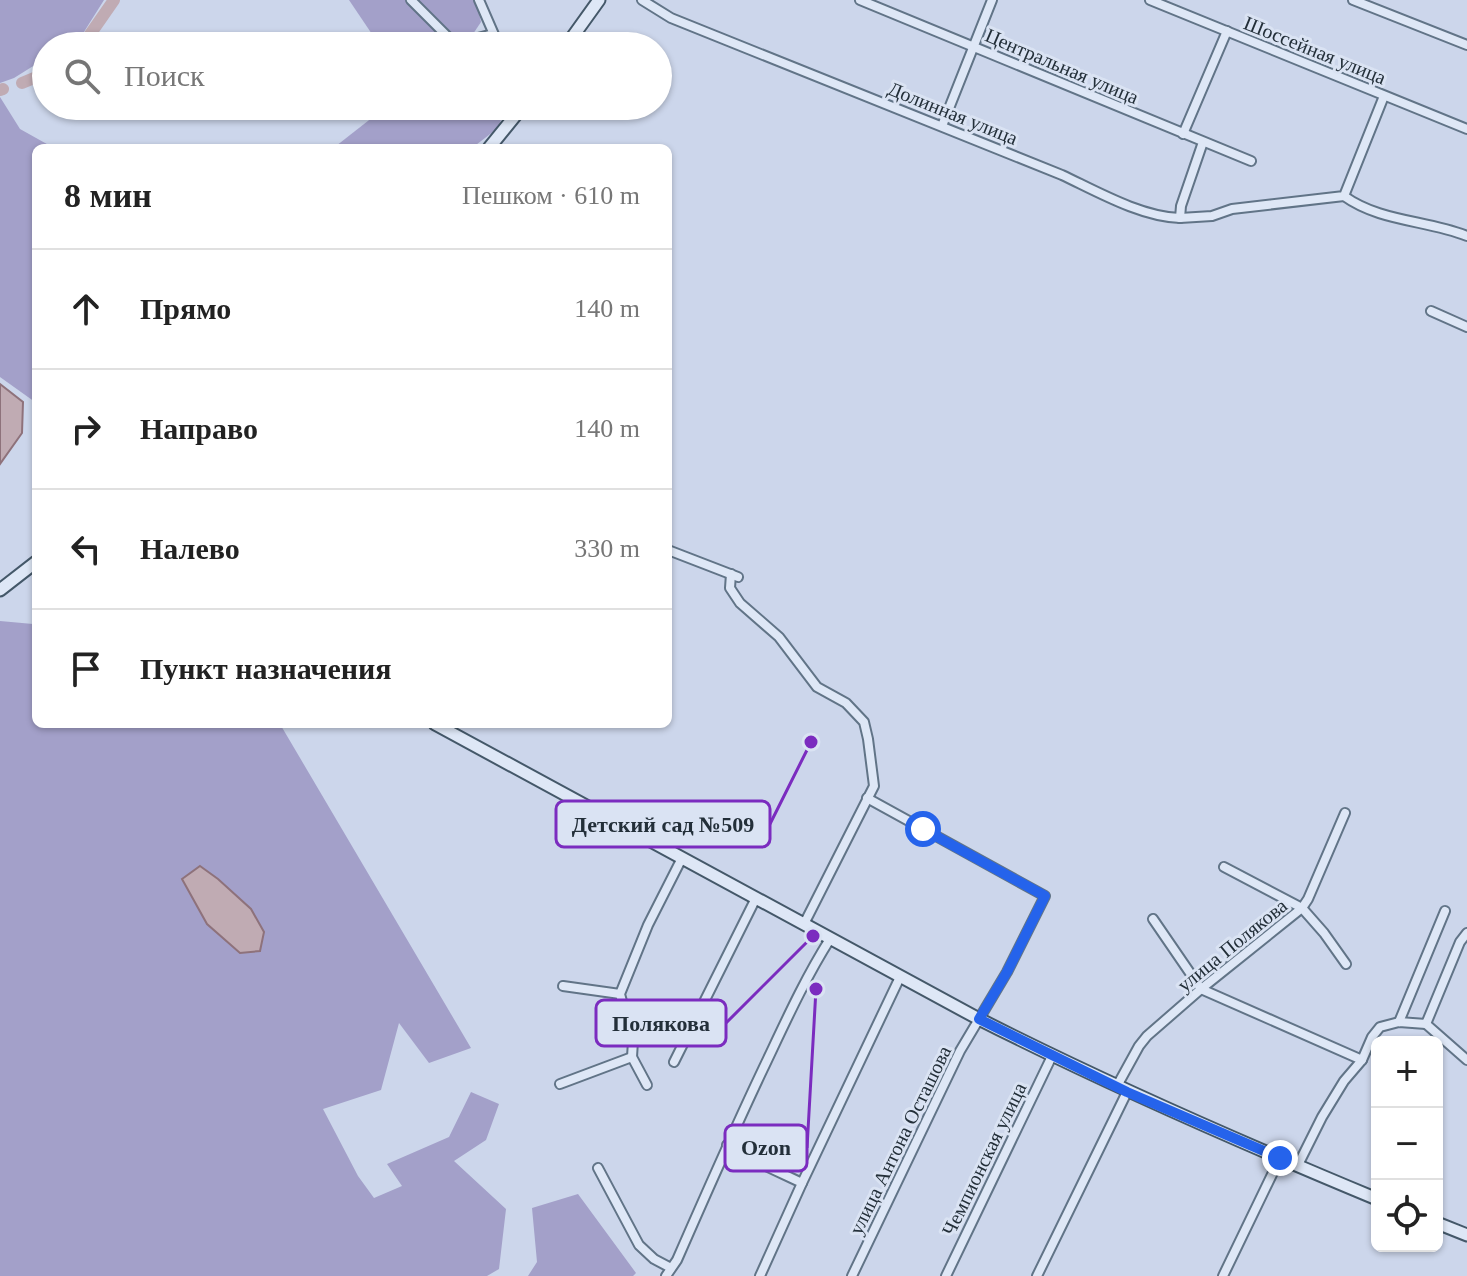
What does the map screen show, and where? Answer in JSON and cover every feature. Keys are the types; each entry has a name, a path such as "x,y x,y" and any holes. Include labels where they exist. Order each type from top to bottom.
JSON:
{"street":[{"path":"411,0 443,32"},
{"path":"479,0 492,32"},
{"path":"576,32 599,0"},
{"name":"Долинная улица","path":"642,0 671,18 1168,218 1212,216 1232,209 1344,196"},
{"name":"Центральная улица","path":"860,0 1251,161"},
{"path":"942,126 992,0"},
{"name":"Шоссейная улица","path":"1150,0 1467,129"},
{"path":"1353,0 1467,45"},
{"path":"1183,134 1227,31"},
{"path":"1384,96 1344,196 1355,204 1392,218 1446,228 1467,236"},
{"path":"492,144 512,120"},
{"path":"1180,218 1181,206 1203,142"},
{"path":"1431,311 1467,327"},
{"path":"672,552 734,575 730,588 740,603 779,637 817,687 846,703 864,722 874,786 804,924"},
{"path":"0,590 32,565"},
{"path":"442,728 900,977 1052,1056 1371,1196"},
{"name":"улица Антона Осташова","path":"852,1276 960,1051 1007,972 1045,896 867,798"},
{"name":"улица Полякова","path":"1037,1276 1139,1046 1201,989 1302,908 1345,813"},
{"path":"647,1085 632,1057 633,1041 620,994 648,925 682,858"},
{"path":"1224,867 1302,908 1346,964"},
{"path":"674,1062 756,898"},
{"path":"1399,1022 1445,911"},
{"path":"1153,919 1201,989 1362,1060"},
{"path":"1426,1024 1460,942 1467,933"},
{"path":"598,1168 639,1245 668,1272 677,1260 727,1145 801,991 830,939"},
{"path":"760,1276 900,977"},
{"path":"563,986 620,994"},
{"path":"1298,1165 1322,1117 1344,1081 1362,1060 1380,1027 1399,1022 1426,1024 1467,1060"},
{"name":"Чемпионская улица","path":"946,1276 1052,1056"},
{"path":"560,1084 632,1057"},
{"path":"727,1145 802,1183"},
{"path":"1223,1276 1280,1158"},
{"path":"1443,1225 1467,1235"}],"shaded area":[{"path":"0,0 104,0 84,32 32,32 32,67 0,83"},
{"path":"349,0 476,0 481,22 474,32 371,32"},
{"path":"0,97 20,129 47,144 32,144 32,400 0,377"},
{"path":"369,120 501,120 498,128 477,144 339,144"},
{"path":"0,384 23,402 22,433 0,464"},
{"path":"0,621 32,624 32,728 282,728 471,1048 429,1063 399,1023 381,1090 323,1109 358,1176 374,1198 402,1186 387,1164 449,1137 471,1092 499,1104 486,1140 454,1161 506,1209 499,1269 487,1276 0,1276"},
{"path":"200,866 251,909 264,932 260,951 240,953 207,924 182,879"},
{"path":"578,1194 636,1273 633,1276 528,1276 537,1262 532,1208"}],"waterway":[{"path":"92,32 114,0"},
{"path":"22,83 32,79"}],"place":[{"name":"Детский сад №509","path":"811,742"},
{"name":"Полякова","path":"813,936"},
{"name":"Ozon","path":"816,989"}],"route":[{"path":"923,829 1045,896 1007,972 979,1019 1127,1092 1280,1158"}]}
